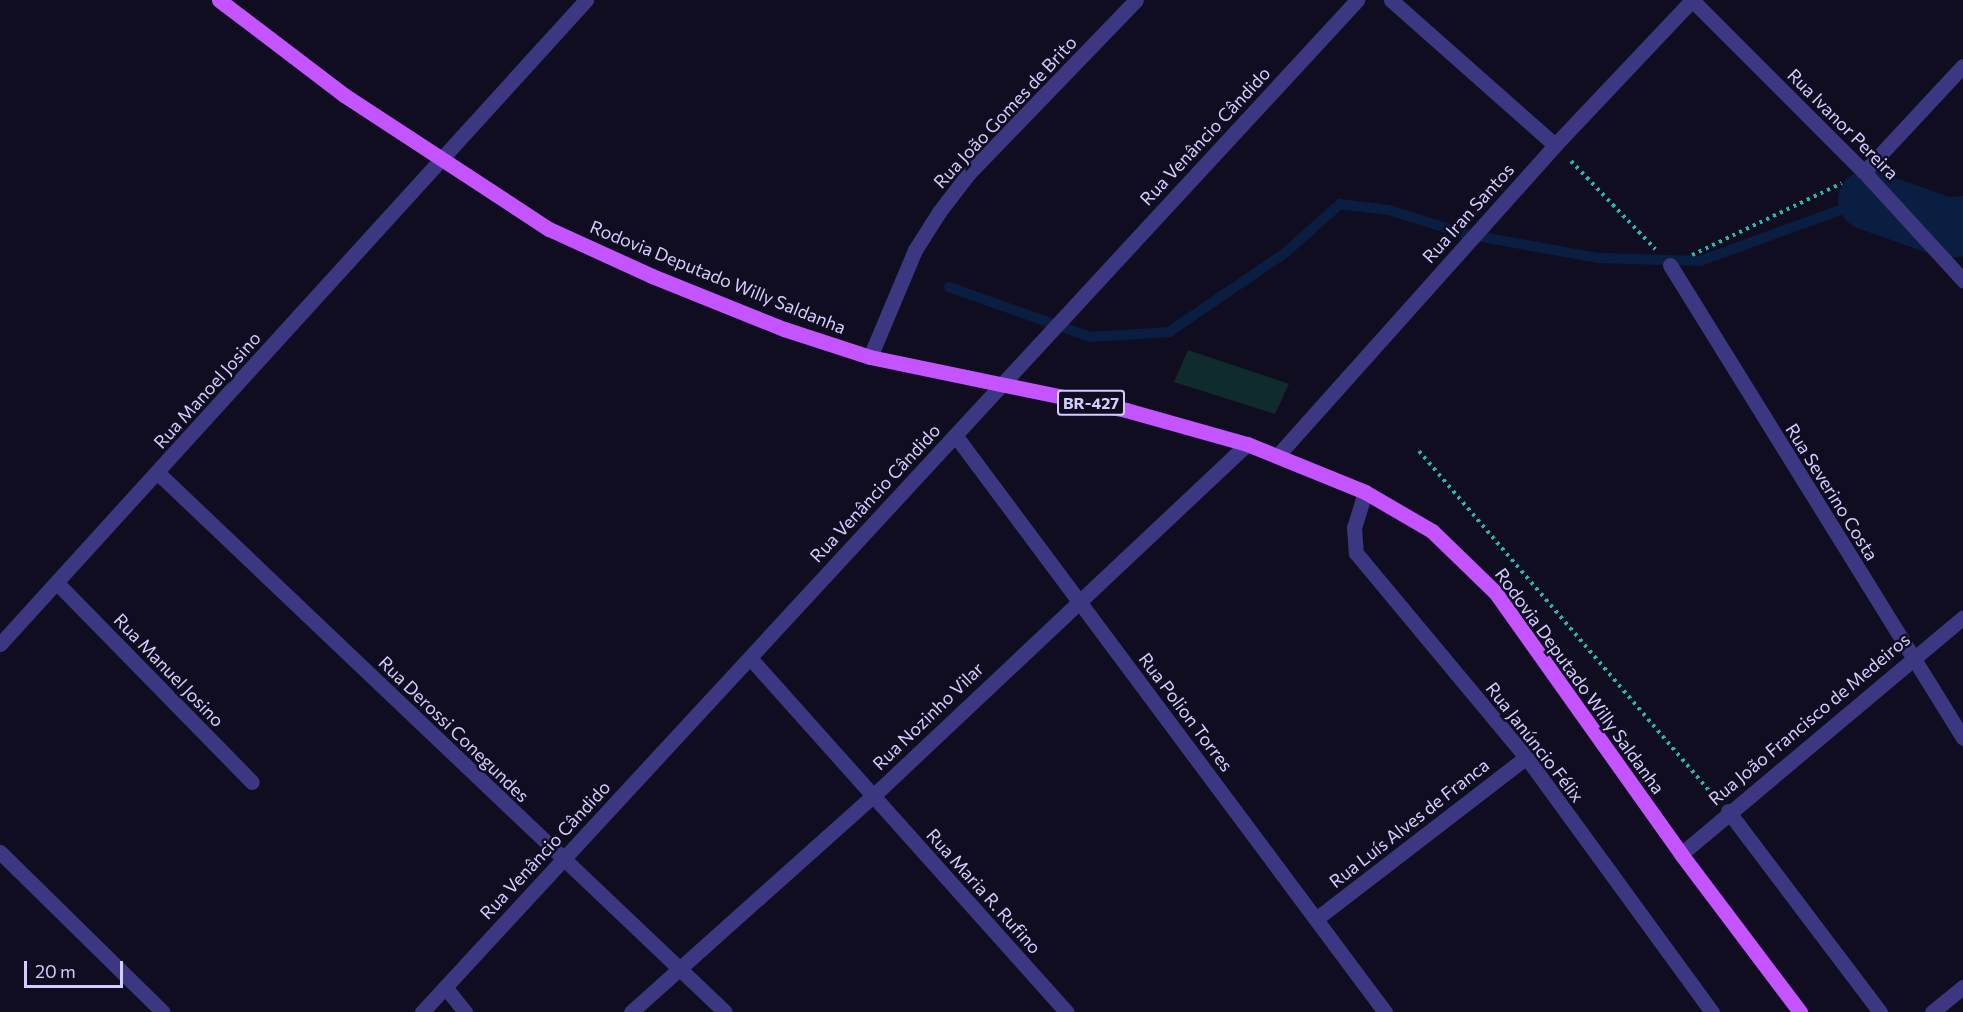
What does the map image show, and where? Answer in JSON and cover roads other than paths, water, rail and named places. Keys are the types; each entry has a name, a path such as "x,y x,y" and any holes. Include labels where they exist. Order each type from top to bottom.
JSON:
{"main road":[{"name":"Rodovia Deputado Willy Saldanha","path":"219,0 344,95 549,229 784,329 870,357 1126,410 1247,444 1365,492 1432,531 1495,592 1681,854 1800,1012"}],"street":[{"name":"Rua Manoel Josino","path":"0,645 58,584 586,0"},
{"name":"Rua João Gomes de Brito","path":"870,357 915,250 939,212 969,173 1136,0"},
{"name":"Rua Venâncio Cândido","path":"422,1012 1357,0"},
{"path":"1391,0 1555,145"},
{"name":"Rua Iran Santos","path":"1278,455 1555,145 1692,0"},
{"name":"Rua Ivanor Pereira","path":"1692,0 1864,172 1963,280"},
{"path":"1864,172 1963,66"},
{"name":"Rua Severino Costa","path":"1670,265 1963,738"},
{"name":"Rua Polion Torres","path":"955,435 1385,1012"},
{"name":"Rua Nozinho Vilar","path":"631,1012 873,796 1078,600 1247,444"},
{"name":"Rua Derossi Conegundes","path":"158,473 725,1012"},
{"name":"Rua Janúncio Félix","path":"1365,492 1354,528 1356,553 1526,757 1712,1012"},
{"name":"Rua Manuel Josino","path":"58,584 252,782"},
{"name":"Rua João Francisco de Medeiros","path":"1681,854 1728,811 1963,617"},
{"name":"Rua Maria R. Rufino","path":"750,658 1066,1012"},
{"name":"Rua Luís Alves de Franca","path":"1316,919 1526,757"},
{"path":"1728,811 1880,1012"},
{"path":"0,852 163,1012"},
{"path":"445,987 465,1012"},
{"path":"1932,1012 1963,987"}],"waterway":[{"path":"949,287 1090,337 1169,332 1285,253 1340,204 1389,210 1465,234 1598,258 1700,261 1868,200"},
{"path":"1868,200 1947,228 1963,226"}]}
